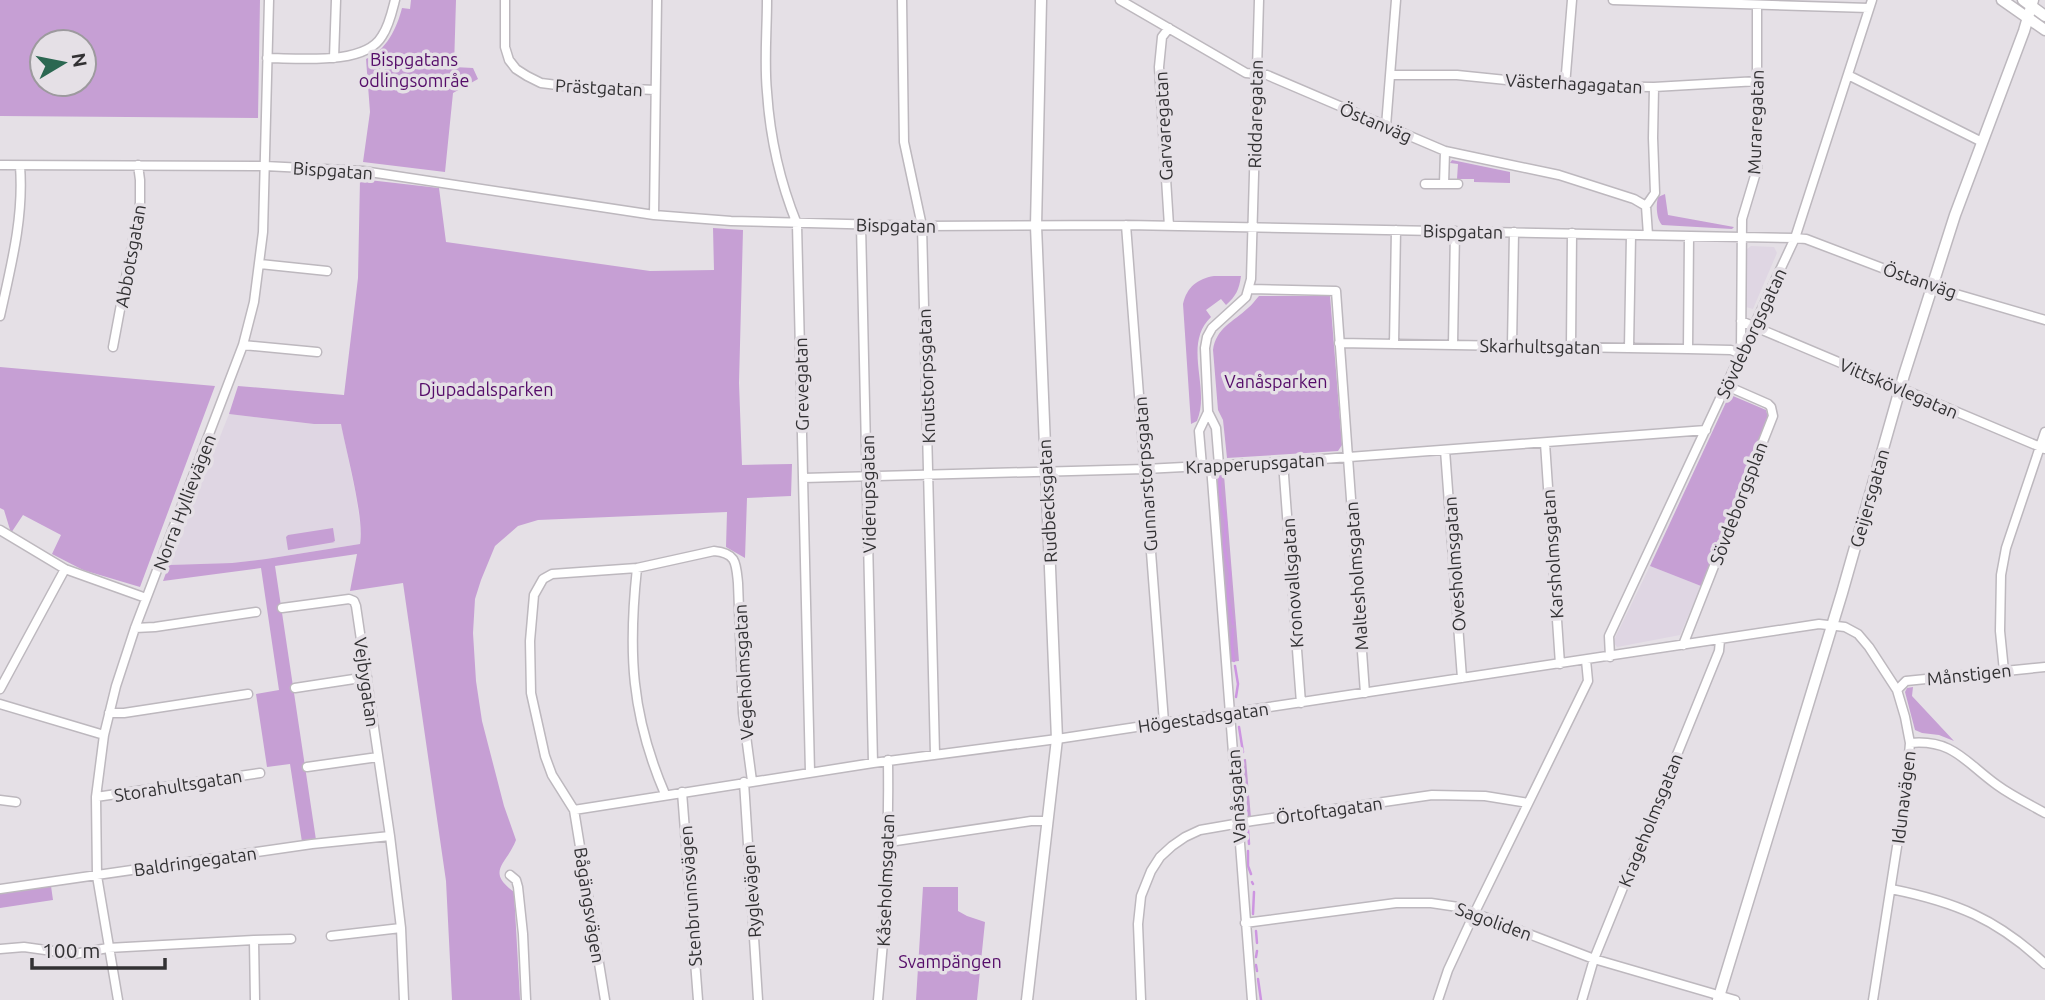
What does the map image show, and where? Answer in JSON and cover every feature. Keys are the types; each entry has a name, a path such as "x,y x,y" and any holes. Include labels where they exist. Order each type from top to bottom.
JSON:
{"street":[{"name":"Norra Hyllievägen","path":"118,1000 97,876 96,797 104,735 135,628 243,345 254,302 260,264 265,166 268,0"},
{"path":"334,58 336,0"},
{"path":"267,58 334,58 370,48 382,38 396,0"},
{"name":"Prästgatan","path":"505,0 505,47 509,61 516,69 541,83 655,90"},
{"path":"654,215 657,0"},
{"name":"Grevegatan","path":"767,0 767,91 770,124 784,188 797,224 810,772"},
{"name":"Knutstorpsgatan","path":"902,0 904,142 922,226 935,754"},
{"name":"Rudbecksgatan","path":"1027,1000 1057,739 1036,226 1041,0"},
{"name":"Östanväg","path":"1120,0 1247,73 1268,75 1445,151 1559,176 1634,199 1646,206"},
{"name":"Riddaregatan","path":"1253,227 1259,0"},
{"path":"1386,126 1396,0"},
{"path":"1565,86 1572,0"},
{"path":"1614,0 1757,5 1871,4"},
{"path":"2001,0 2045,30"},
{"path":"2029,2 2045,16"},
{"name":"Geijersgatan","path":"1719,998 1832,625 1900,388 1932,286 2027,18 2029,2"},
{"name":"Sövdeborgsgatan","path":"1610,657 1609,636 1796,238 1871,4"},
{"name":"Muraregatan","path":"1741,354 1742,219 1757,169 1757,5"},
{"name":"Garvaregatan","path":"1169,28 1162,37 1159,67 1169,226"},
{"name":"Västerhagagatan","path":"1391,75 1457,75 1565,86 1654,88 1758,81"},
{"path":"1848,75 1982,142"},
{"path":"1648,235 1646,206 1655,193 1654,88"},
{"path":"1444,184 1445,151"},
{"name":"Abbotsgatan","path":"113,347 140,203 138,165"},
{"name":"Bispgatan","path":"0,166 265,166 374,172 654,215 797,224 1126,225 1796,238"},
{"path":"0,316 18,234 21,205 20,166"},
{"path":"1425,184 1458,184"},
{"name":"Viderupsgatan","path":"861,225 873,762"},
{"name":"Gunnarstorpsgatan","path":"1126,225 1164,722"},
{"path":"1210,466 1216,428 1209,412 1204,358 1207,337 1212,328 1239,305 1250,289 1253,227"},
{"path":"1394,344 1396,230"},
{"path":"1453,345 1455,231"},
{"path":"1511,346 1514,232"},
{"path":"1571,347 1572,233"},
{"path":"1629,348 1631,235"},
{"path":"1688,349 1689,236"},
{"name":"Östanväg","path":"1796,238 1806,239 1932,286 2045,320"},
{"path":"260,264 327,271"},
{"name":"Maltesholmsgatan","path":"1250,289 1336,291 1365,693"},
{"name":"Vittskövlegatan","path":"1741,321 2042,448"},
{"name":"Skarhultsgatan","path":"1339,343 1731,350 1741,354"},
{"path":"243,345 317,352"},
{"name":"Sövdeborgsplan","path":"1683,645 1773,416 1768,404 1727,386"},
{"path":"1209,412 1199,431 1210,466"},
{"name":"Krapperupsgatan","path":"803,478 1210,466 1706,430"},
{"path":"2004,671 2000,631 2001,575 2006,548 2042,448 2045,432"},
{"name":"Karsholmsgatan","path":"1545,443 1560,664"},
{"name":"Ovesholmsgatan","path":"1445,450 1462,678"},
{"name":"Kronovallsgatan","path":"1283,462 1301,703"},
{"name":"Vanåsgatan","path":"1210,466 1252,1000"},
{"path":"0,530 65,569 146,598"},
{"name":"Vegeholmsgatan","path":"637,568 714,551 731,556 735,563 748,781"},
{"path":"574,810 552,775 535,716 530,669 534,595 543,579 552,574 637,568 632,625 634,677 648,751 665,794"},
{"path":"0,690 65,569"},
{"name":"Vejbygatan","path":"282,608 349,599 354,601 356,606 390,836 401,928 404,1000"},
{"path":"135,628 256,612"},
{"name":"Högestadsgatan","path":"574,810 873,762 1057,739 1819,624 1832,625"},
{"name":"Idunavägen","path":"1832,625 1845,627 1858,634 1869,647 1897,690 1910,743 1906,789 1873,1000"},
{"name":"Krageholmsgatan","path":"1582,1000 1594,959 1718,651 1720,640"},
{"path":"1438,1000 1448,970 1475,912 1588,681 1586,660"},
{"name":"Månstigen","path":"1897,690 1906,681 2045,667"},
{"path":"295,688 367,677"},
{"path":"109,713 248,694"},
{"path":"0,704 104,735"},
{"path":"1910,743 1928,741 1943,745 1956,752 1998,786 2045,813"},
{"path":"307,766 378,757"},
{"name":"Kåseholmsgatan","path":"878,1000 889,842 888,760"},
{"name":"Storahultsgatan","path":"96,797 260,773"},
{"name":"Ryglevägen","path":"748,781 758,1000"},
{"name":"Stenbrunnsvägen","path":"682,792 698,1000"},
{"name":"Örtoftagatan","path":"1141,1000 1140,896 1160,857 1185,837 1200,830 1432,795 1485,796 1528,803"},
{"path":"0,800 16,802"},
{"name":"Bågängsvägen","path":"574,810 605,1000"},
{"path":"889,842 1031,821 1048,821"},
{"name":"Baldringegatan","path":"0,889 312,844 390,836"},
{"path":"510,875 516,880 518,887 526,1000"},
{"path":"1891,889 1958,906 2015,937 2045,964"},
{"name":"Sagoliden","path":"1245,923 1396,903 1458,906 1594,959 1719,998 1735,1000"},
{"path":"331,936 401,928"},
{"path":"0,949 24,947 74,954 108,948 291,939"},
{"path":"254,940 255,1000"}],"shaded area":[{"path":"1751,246 1774,247 1777,253 1753,309 1746,307 1747,249"},
{"path":"229,414 314,424 341,423 356,496 362,536 360,544 232,563 169,565"},
{"path":"1650,566 1701,586 1680,635 1617,647 1615,638"}],"green space":[{"path":"0,0 260,0 258,118 0,116"},
{"name":"Bispgatans odlingsområe","path":"411,0 456,0 454,67 473,68 478,79 453,93 445,172 363,162 370,112 366,59 385,45 394,31 402,8 410,9"},
{"path":"1452,160 1510,172 1510,183 1457,179 1458,164 1450,163"},
{"name":"Djupadalsparken","path":"360,179 439,188 446,242 650,271 714,270 713,228 743,230 739,383 742,465 792,464 791,496 747,498 745,558 726,547 727,512 538,520 518,526 495,546 475,599 473,633 482,721 504,806 516,840 500,873 505,885 514,892 520,1000 452,1000 446,881 403,583 350,591 357,554 275,566 316,840 302,842 290,764 267,767 256,694 279,690 261,568 163,581 169,565 232,563 360,544 358,503 341,424 314,424 229,414 238,386 344,395 358,278"},
{"path":"1665,194 1668,215 1734,227 1662,225 1657,204 1658,197"},
{"path":"1214,276 1241,276 1236,292 1226,305 1221,299 1206,310 1211,317 1199,340 1200,408 1197,421 1191,424 1183,304 1194,285"},
{"name":"Vanåsparken","path":"1259,296 1330,296 1342,445 1338,451 1227,458 1223,420 1218,410 1213,350 1221,331"},
{"path":"0,367 215,386 140,587 83,570 52,554 61,535 23,515 11,533 4,510 0,508"},
{"path":"1733,396 1766,410 1768,417 1701,586 1650,566 1728,398"},
{"path":"1219,474 1224,475 1239,661 1230,662 1217,482"},
{"path":"333,528 335,542 288,550 288,535"},
{"path":"1913,687 1912,696 1954,741 1915,730 1905,692 1907,688"},
{"path":"1246,759 1251,818 1244,817 1241,812 1237,760"},
{"path":"51,886 53,900 0,908 0,894"},
{"name":"Svampängen","path":"923,887 958,887 958,911 985,922 977,1000 916,1000"}],"waterway":[{"path":"1217,477 1220,480 1226,523 1224,547 1230,573 1228,597 1233,624"},
{"path":"1233,629 1234,661"},
{"path":"1235,666 1238,684 1236,697"},
{"path":"1239,727 1243,752"},
{"path":"1244,761 1241,782 1247,811"},
{"path":"1248,830 1249,844"},
{"path":"1248,851 1251,874"},
{"path":"1253,914 1254,892"},
{"path":"1256,931 1257,943"},
{"path":"1256,957 1257,951"},
{"path":"1256,965 1257,971"},
{"path":"1258,979 1261,1000"}]}
